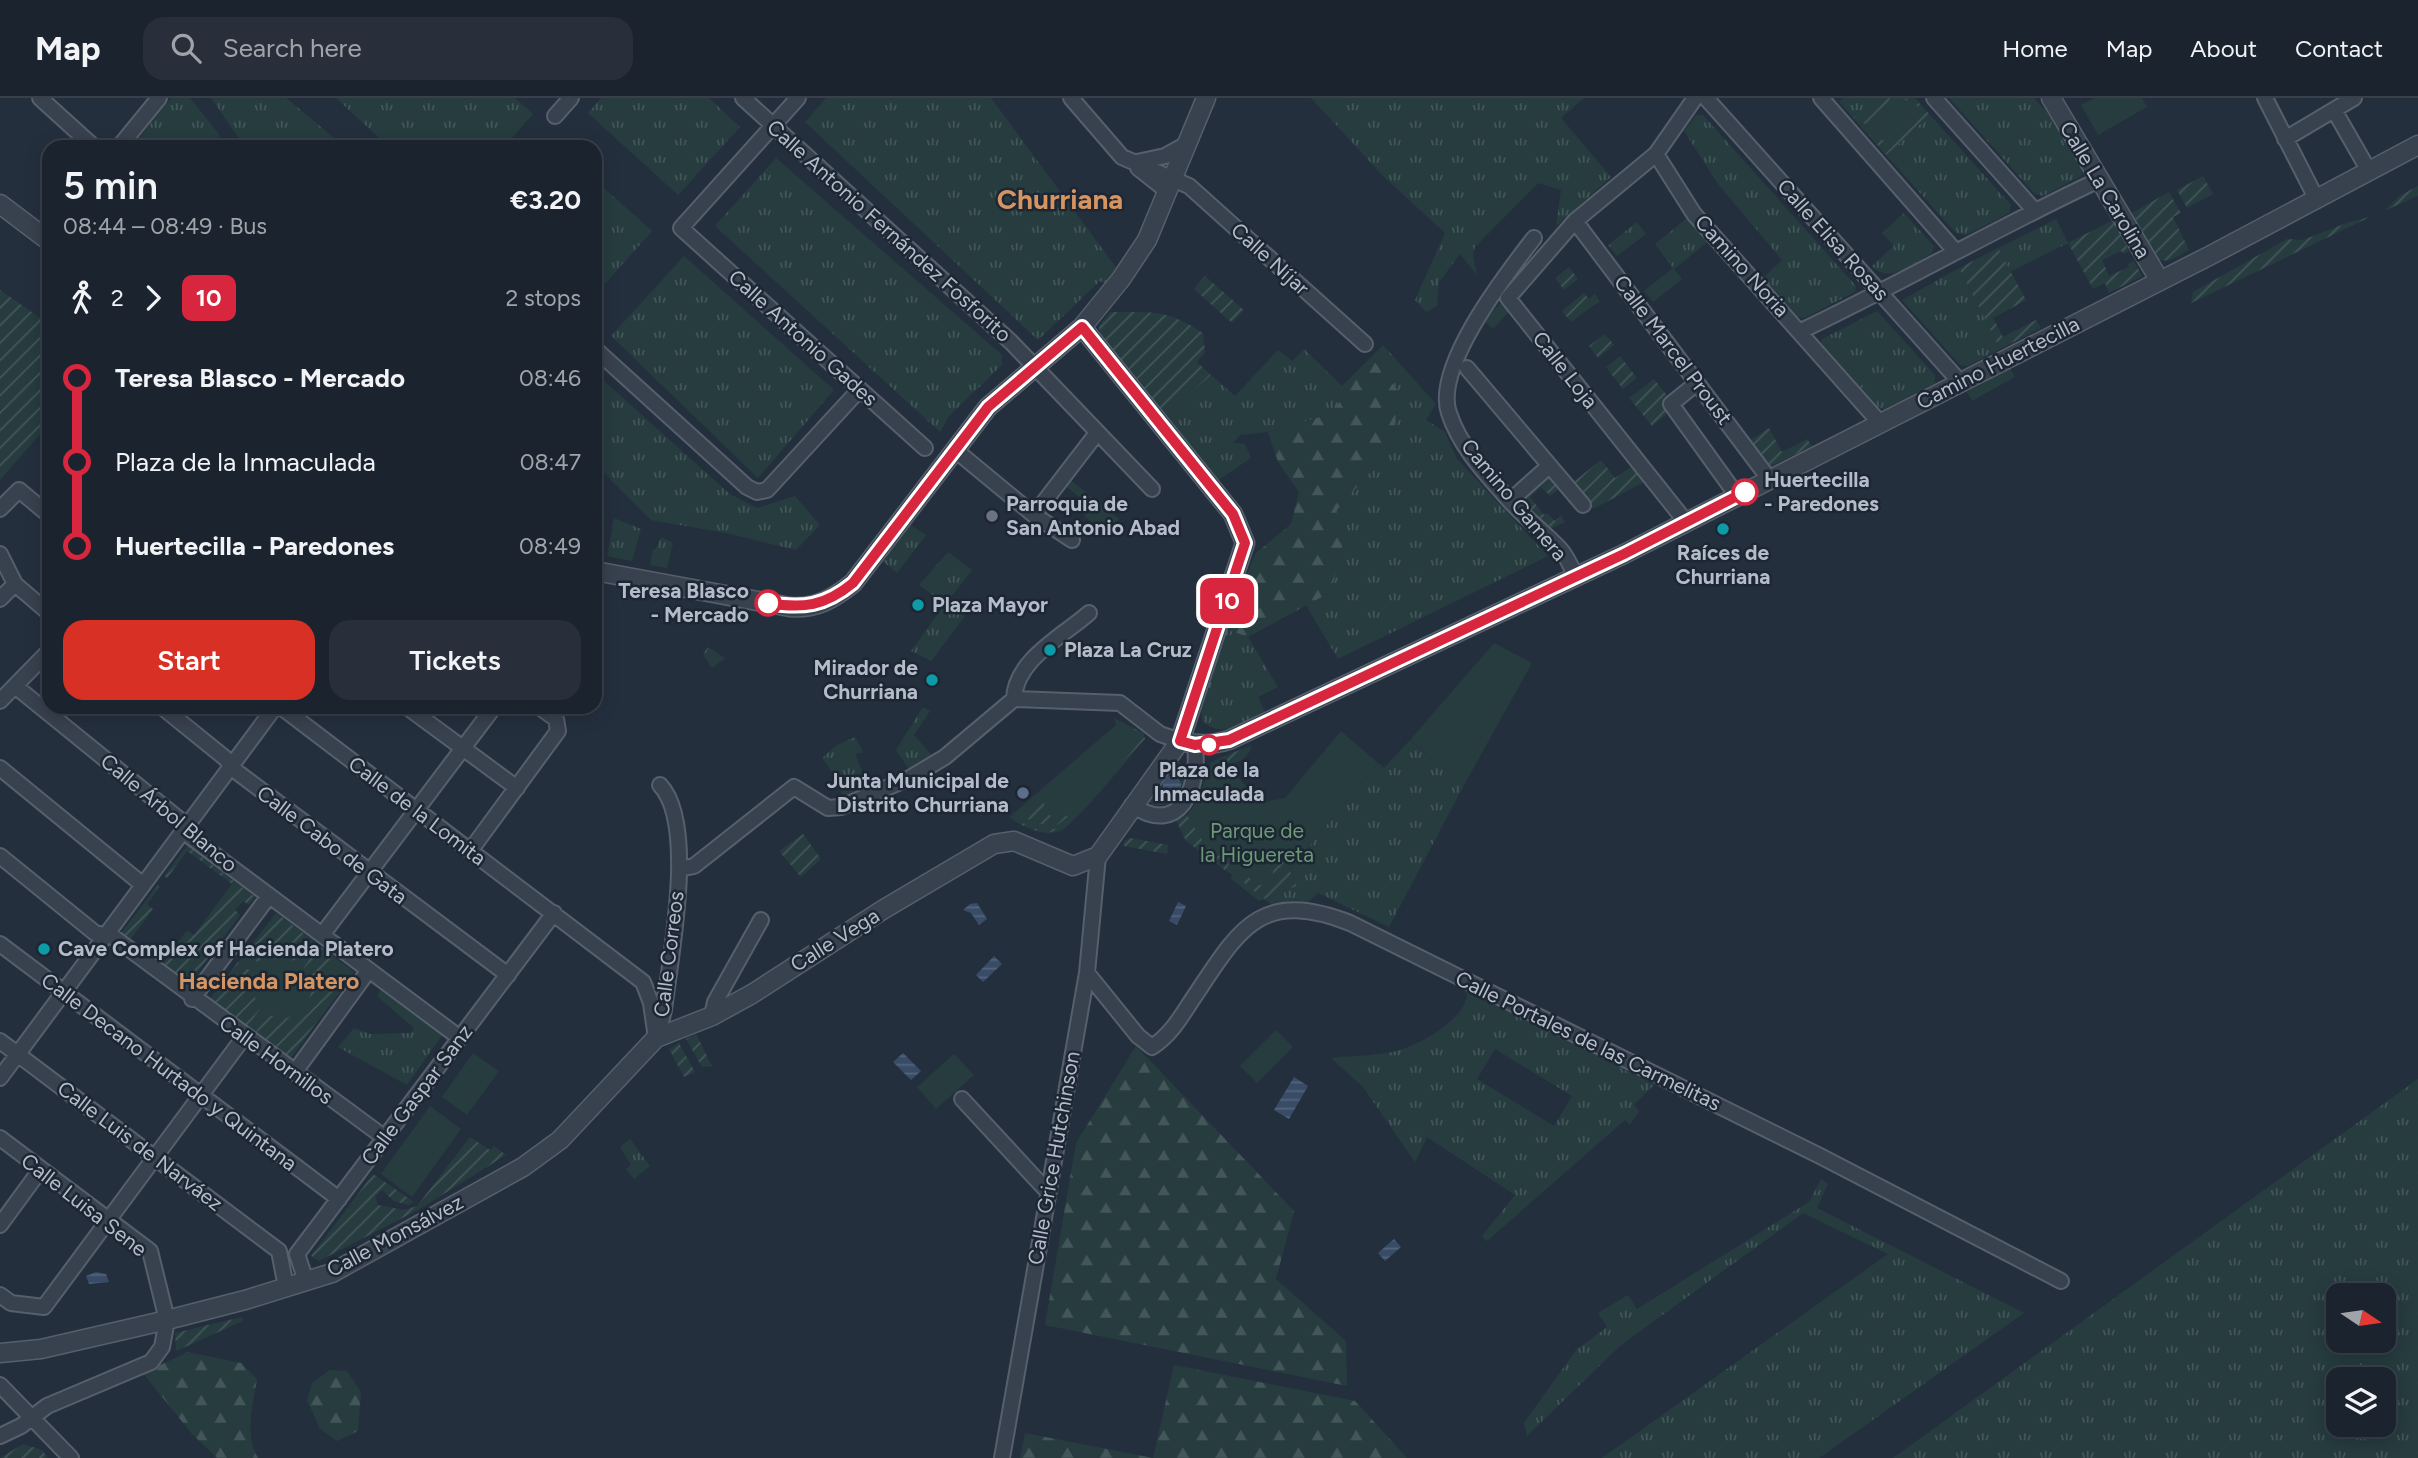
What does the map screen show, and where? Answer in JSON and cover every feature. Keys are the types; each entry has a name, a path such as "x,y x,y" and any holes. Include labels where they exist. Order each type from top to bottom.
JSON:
{"street":[{"path":"40,98 86,140"},
{"path":"125,140 159,98"},
{"path":"555,116 571,98"},
{"name":"Calle Antonio Fernández Fosforito","path":"743,98 1012,342 1152,489"},
{"path":"774,126 798,98"},
{"path":"1071,98 1122,157 1132,162 1166,156 1187,144"},
{"path":"602,572 806,608 824,603 853,583 988,407 1082,327 1121,279 1147,240 1206,98"},
{"path":"1575,221 1656,154 1695,98"},
{"name":"Calle Elisa Rosas","path":"1706,98 1960,382"},
{"path":"1821,98 1956,252"},
{"path":"1934,98 2034,210"},
{"name":"Calle La Carolina","path":"2051,98 2160,281"},
{"path":"2264,98 2317,200"},
{"path":"2285,139 2354,98"},
{"path":"2334,110 2369,171"},
{"name":"Calle Antonio Gades","path":"774,126 681,228 925,448"},
{"name":"Camino Huertecilla","path":"1187,743 1229,740 1576,576 1881,424 2317,200 2418,145"},
{"name":"Camino Noria","path":"1656,154 1694,214 1801,331 1881,424"},
{"name":"Calle Níjar","path":"1132,162 1170,185 1189,186 1365,344"},
{"path":"1801,331 1881,293 2034,210 2099,180"},
{"path":"0,204 42,233"},
{"name":"Calle Marcel Proust","path":"1575,221 1770,480"},
{"name":"Calle Loja","path":"1575,221 1508,298 1686,522"},
{"name":"Camino Gamera","path":"1534,238 1490,293 1457,357 1448,385 1447,410 1464,447 1510,501 1560,549 1576,576"},
{"path":"1082,327 1233,514 1245,543 1187,743 1132,805 1098,856"},
{"path":"602,355 747,487 757,492 766,490 860,389"},
{"path":"1466,368 1583,505"},
{"path":"1697,383 1671,404 1738,497"},
{"path":"1034,515 1097,433"},
{"path":"954,449 1034,515 1072,540"},
{"path":"1510,501 1549,466"},
{"path":"0,509 19,490 42,509"},
{"path":"0,554 15,584 42,607"},
{"path":"0,599 15,584"},
{"path":"1014,699 1014,687 1036,654 1089,613"},
{"path":"0,701 42,658"},
{"name":"Calle Árbol Blanco","path":"15,686 42,708"},
{"path":"679,869 694,866 794,787 828,808 841,807 910,778 945,757 1014,699 1120,703 1160,734 1187,743"},
{"name":"Calle Árbol Blanco","path":"49,714 180,820 188,835 460,1038"},
{"name":"Calle Cabo de Gata","path":"170,714 368,873 508,975"},
{"path":"0,1078 270,714"},
{"name":"Calle de la Lomita","path":"290,714 643,982 651,1003 656,1038"},
{"path":"417,714 517,788"},
{"path":"322,935 489,714"},
{"path":"470,851 558,731 556,719 549,714"},
{"path":"1132,805 1148,816 1167,815 1185,802 1196,775 1187,743"},
{"path":"0,768 143,885"},
{"name":"Calle Correos","path":"656,1038 664,1010 681,854 674,815 663,788"},
{"name":"Calle Vega","path":"656,1038 712,1016 994,844 1014,841 1073,866 1098,856"},
{"name":"Calle Hornillos","path":"0,856 95,933 113,937 192,999 385,1139"},
{"name":"Calle Grice Hutchinson","path":"1002,1458 1087,973 1098,856"},
{"path":"192,999 269,896"},
{"name":"Calle Portales de las Carmelitas","path":"1087,973 1138,1036 1152,1047 1168,1036 1229,946 1262,915 1296,908 1319,911 1350,923 1820,1156 2060,1281"},
{"name":"Calle Gaspar Sanz","path":"298,1254 554,913"},
{"path":"712,1016 715,1002 761,920"},
{"name":"Calle Decano Hurtado y Quintana","path":"0,944 339,1199"},
{"path":"294,1073 369,970"},
{"path":"0,1295 11,1303 44,1307 244,1037"},
{"name":"Calle Monsálvez","path":"0,1353 41,1349 167,1320 332,1273 523,1167 561,1140 656,1038"},
{"name":"Calle Luis de Narváez","path":"0,1041 279,1251 298,1254"},
{"path":"962,1099 1048,1192"},
{"name":"Calle Luisa Sene","path":"0,1138 150,1251 167,1320"},
{"path":"0,1225 41,1170"},
{"path":"279,1251 286,1287"},
{"path":"298,1254 306,1281"},
{"path":"0,1436 47,1406 151,1362 162,1347 167,1320"},
{"path":"0,1385 71,1458"}],"green space":[{"path":"171,98 190,98 221,140 138,140"},
{"path":"211,98 286,98 337,140 240,140"},
{"path":"336,98 515,98 533,114 510,140 381,140"},
{"path":"601,98 709,98 740,127 678,195 588,113"},
{"path":"826,98 991,98 1118,270 1105,284 1100,281 1038,340 805,122"},
{"path":"1311,98 1584,98 1561,118 1611,177 1556,226 1561,190 1538,183 1475,247 1473,256 1477,275 1460,254 1439,282 1437,306 1426,312 1415,300 1445,233 1383,176"},
{"path":"1843,98 1877,98 1853,118 1839,102"},
{"path":"1877,98 1915,98 1930,115 1886,155 1853,118"},
{"path":"1877,98 1890,98 1877,127 1855,121 1853,118"},
{"path":"1902,98 1916,100 1930,115 1886,155 1869,135 1893,144 1902,123 1913,127 1920,108"},
{"path":"1949,98 2034,98 2062,129 2084,167 2081,176 2043,196 2035,194"},
{"path":"2095,98 2142,98 2147,107 2098,135 2081,105"},
{"path":"1696,115 1703,115 1856,286 1855,292 1804,318 1798,317 1763,278 1782,260 1718,184 1684,131"},
{"path":"1930,115 2011,205 2009,213 1966,235 1956,233 1886,155"},
{"path":"776,158 1002,355 1002,365 949,416 940,432 715,226"},
{"path":"2203,176 2213,194 2187,208 2177,190"},
{"path":"602,186 652,231 602,287"},
{"path":"2418,186 2418,196 2384,211 2401,195"},
{"path":"2169,192 2181,213 2173,217 2189,250 2164,261 2155,258 2130,214"},
{"path":"1904,213 1934,246 1932,253 1893,273 1879,271 1872,266 1894,246 1882,233"},
{"path":"1691,215 1710,240 1674,269 1682,279 1653,302 1644,291 1673,268 1655,244"},
{"path":"2370,217 2191,303 2193,292 2287,239 2303,240"},
{"path":"2056,219 2068,243 2010,272 1998,248"},
{"path":"2113,220 2129,251 2124,254 2121,251 2102,260 2109,276 2129,267 2128,264 2134,261 2142,276 2109,293 2105,283 2093,289 2068,243"},
{"path":"1637,222 1646,234 1617,256 1608,245"},
{"path":"1998,248 2026,300 1993,318 2003,337 2036,320 2041,328 2000,349 1959,268"},
{"path":"684,256 834,390 758,478 611,336"},
{"path":"1569,267 1578,279 1564,290 1555,278"},
{"path":"1959,268 2000,349 1967,366 1960,365 1902,300"},
{"path":"1205,276 1244,310 1232,323 1194,289"},
{"path":"0,290 42,319 42,432 0,480"},
{"path":"1584,293 1589,299 1595,294 1599,301 1571,322 1562,311"},
{"path":"1503,301 1511,309 1493,329 1484,320"},
{"path":"1877,311 1935,375 1935,383 1885,409 1879,408 1821,343 1822,339"},
{"path":"1110,312 1159,314 1191,325 1203,333 1205,352 1197,362 1211,375 1164,416 1100,336 1099,326"},
{"path":"1605,334 1614,345 1598,358 1589,346"},
{"path":"1383,345 1436,404 1426,420 1445,432 1457,459 1548,556 1338,659 1306,605 1331,592 1336,511 1390,449 1400,393 1371,357"},
{"path":"1304,349 1342,386 1345,396 1336,406 1337,412 1268,432 1240,435 1233,443 1245,444 1251,458 1217,481 1164,416 1211,375 1235,396 1278,350 1292,361"},
{"path":"1620,356 1637,378 1623,389 1606,367"},
{"path":"1371,357 1400,393 1390,449 1336,511 1346,533 1331,592 1248,637 1226,629 1255,554 1291,524 1299,492 1278,462 1268,432 1337,412 1336,406 1345,396 1342,386"},
{"path":"2010,368 2015,377 1972,401 1967,392"},
{"path":"602,379 730,494 757,508 795,496 820,525 796,550 726,533 651,520 602,471"},
{"path":"1654,379 1669,398 1662,404 1668,413 1652,426 1629,398"},
{"path":"1769,428 1782,452 1807,439 1812,446 1770,467 1750,440"},
{"path":"1601,460 1615,478 1635,464 1648,480 1593,509 1572,483"},
{"path":"1550,473 1561,487 1550,496 1541,487 1530,497 1544,515 1547,513 1555,521 1561,516 1565,522 1548,530 1520,499"},
{"path":"1069,479 1119,519 1107,534 1084,516 1088,509 1083,506 1086,502 1064,485"},
{"path":"602,514 605,516 602,539"},
{"path":"614,518 641,529 632,561 607,556"},
{"path":"909,524 926,535 897,573 881,560"},
{"path":"661,537 673,543 667,568 650,565 653,549 656,549"},
{"path":"948,552 972,570 948,601 965,616 931,661 911,651 942,608 934,596 919,585"},
{"path":"1226,629 1248,637 1278,687 1258,697 1265,712 1234,727 1218,729 1203,722 1200,707"},
{"path":"1494,643 1532,663 1464,785 1410,740"},
{"path":"708,647 725,658 712,668 703,654"},
{"path":"923,707 930,711 914,735 933,757 911,772 896,750"},
{"path":"1114,718 1143,733 1145,739 1077,817 1060,831 1047,833 1027,827 1009,817 1116,725"},
{"path":"1122,722 1143,733 1145,739 1097,793 1142,739 1141,734"},
{"name":"Parque de la Higuereta","path":"1341,731 1378,763 1290,869 1297,886 1259,901 1231,879 1232,875 1186,841 1176,820 1187,815 1198,800 1211,762 1220,758 1228,775 1239,778 1260,803 1285,798"},
{"path":"855,737 863,752 855,754 869,788 843,799 838,780 822,758 837,745"},
{"path":"1410,740 1464,785 1389,927 1318,893 1308,902 1296,900 1272,905 1264,899 1296,886 1290,869 1378,763 1384,768"},
{"path":"1252,745 1241,760 1222,763 1220,758"},
{"path":"1176,760 1184,765 1184,788 1169,803 1153,805 1148,798"},
{"path":"1043,795 1048,813 1056,818 1065,814 1068,817 1057,825 1038,824 1019,815"},
{"path":"1088,803 1071,821 1055,831 1037,831 1013,820 1016,818 1038,829 1055,829 1070,819"},
{"path":"1187,815 1204,843 1229,863 1226,871 1186,841 1176,820"},
{"path":"803,834 821,859 801,877 779,851"},
{"path":"1130,838 1168,845 1167,854 1124,846 1124,841"},
{"path":"187,846 255,897 249,905 243,901 235,910 240,915 189,984 162,964 187,930 194,935 232,884 187,851 167,878 164,876"},
{"path":"1265,849 1287,865 1297,886 1264,899 1239,879 1245,872 1255,885 1262,885 1272,879 1274,866 1266,857 1260,856"},
{"path":"158,885 160,887 147,904 153,909 130,940 121,933"},
{"path":"276,913 354,972 291,1058 210,999"},
{"path":"276,913 311,939 296,961 278,958 262,965 245,953"},
{"path":"320,946 333,956 318,976 340,992 289,1058 255,1033 268,1015 287,1018 304,1010 313,988 304,967"},
{"path":"238,962 256,975 252,990 260,1009 247,1027 210,999"},
{"path":"1459,985 1654,1085 1634,1105 1639,1111 1630,1125 1625,1120 1487,1241 1482,1236 1515,1195 1427,1137 1415,1162 1363,1087 1331,1058 1384,1053 1426,1039 1449,1023 1464,1004 1467,994","holes":["1495,1049 1572,1096 1554,1126 1477,1079"]},
{"path":"381,990 442,1035 407,1085 338,1047 354,1028 370,1034 411,1033 414,1028 377,996"},
{"path":"1276,1030 1293,1047 1257,1083 1240,1066"},
{"path":"696,1034 712,1066 702,1067 686,1039"},
{"path":"679,1043 695,1072 684,1077 669,1049"},
{"path":"1136,1046 1294,1211 1276,1279 1346,1341 1347,1386 1045,1325 1076,1143"},
{"path":"473,1053 499,1071 467,1115 442,1097"},
{"path":"954,1054 974,1075 936,1109 917,1087"},
{"path":"2418,1079 2418,1458 1893,1458"},
{"path":"430,1106 461,1129 412,1197 381,1174"},
{"path":"470,1137 490,1150 494,1146 506,1155 418,1210 319,1261 311,1256 373,1174 414,1202 408,1205 394,1201 382,1190 375,1197 378,1205 404,1210 417,1206"},
{"path":"630,1139 650,1166 634,1179 626,1169 631,1165 620,1147"},
{"path":"1821,1179 1828,1184 1817,1208 2024,1313 1819,1458 1602,1458 1888,1254 1803,1213 1621,1345 1527,1436 1524,1423 1576,1350 1607,1327 1598,1313 1628,1295 1637,1309 1809,1202"},
{"path":"242,1317 243,1321 176,1351 175,1333"},
{"path":"188,1352 241,1363 257,1379 250,1429 258,1458 217,1458 192,1434 143,1373"},
{"path":"1174,1365 1355,1401 1407,1458 1153,1458"},
{"path":"330,1370 347,1371 361,1392 358,1431 337,1441 320,1429 307,1400 312,1383"},
{"path":"1025,1433 1153,1458 1020,1458"},
{"path":"23,1444 42,1450 48,1458 0,1458"}],"water":[{"path":"1168,776 1176,776 1181,785 1179,792 1168,794 1163,789 1163,781"},
{"path":"1178,902 1186,906 1177,925 1169,921"},
{"path":"977,903 987,919 979,925 971,913 963,910 970,904"},
{"path":"994,956 1002,964 983,982 976,975"},
{"path":"903,1053 921,1071 911,1080 893,1062"},
{"path":"1294,1077 1308,1086 1289,1119 1274,1110"},
{"path":"1394,1239 1401,1247 1385,1261 1378,1253"},
{"path":"96,1272 106,1274 109,1282 89,1284 86,1276"}],"bus line":[{"name":"10","path":"768,603 806,608 824,603 853,583 988,407 1082,327 1233,514 1245,543 1188,724 1180,741 1195,745 1213,745 1229,740 1624,554 1745,492"}],"place":[{"name":"Huertecilla - Paredones","path":"1745,492"},
{"name":"Parroquia de San Antonio Abad","path":"992,516"},
{"name":"Raíces de Churriana","path":"1723,529"},
{"name":"Teresa Blasco - Mercado","path":"768,603"},
{"name":"Plaza Mayor","path":"918,605"},
{"name":"Plaza La Cruz","path":"1050,650"},
{"name":"Mirador de Churriana","path":"932,680"},
{"name":"Plaza de la Inmaculada","path":"1209,745"},
{"name":"Junta Municipal de Distrito Churriana","path":"1023,793"},
{"name":"Cave Complex of Hacienda Platero","path":"44,949"}],"district":[{"name":"Churriana","path":"1060,199"},
{"name":"Hacienda Platero","path":"269,981"}]}
